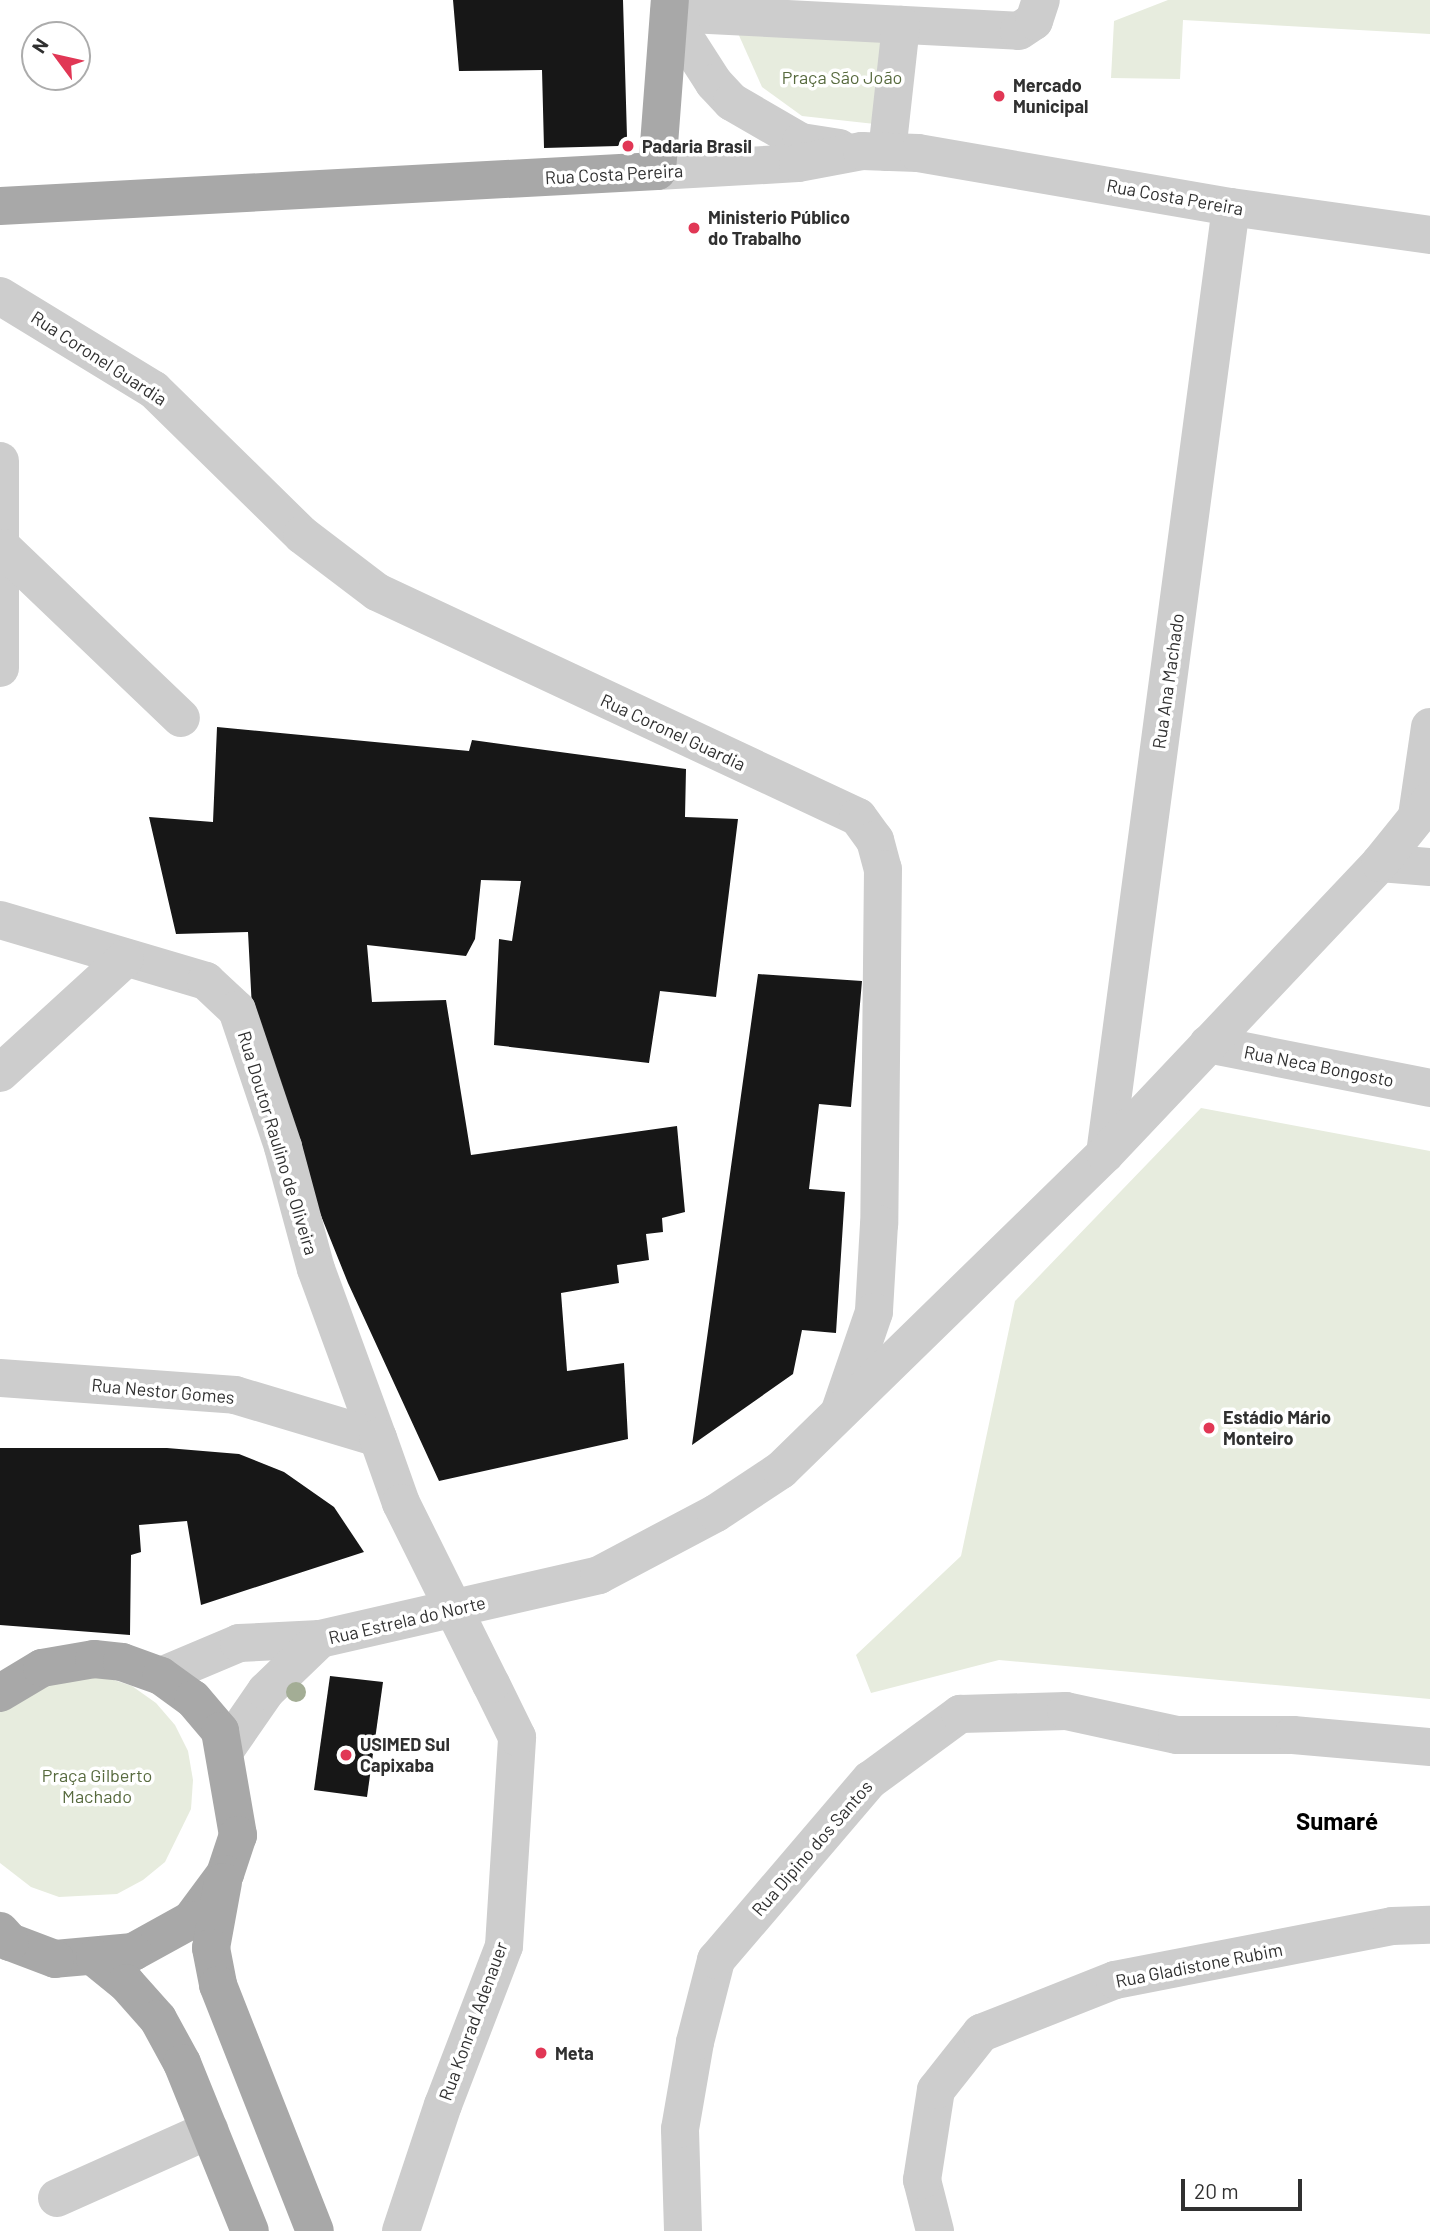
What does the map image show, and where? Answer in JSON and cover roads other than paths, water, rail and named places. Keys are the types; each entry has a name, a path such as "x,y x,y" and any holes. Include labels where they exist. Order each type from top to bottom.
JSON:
{"main road":[{"path":"657,171 670,7"},
{"name":"Rua Costa Pereira","path":"0,206 657,171"},
{"path":"0,1671 42,1668 94,1659 122,1662 161,1676 193,1699 219,1731 226,1749 239,1835 225,1874 211,1948 218,1985 315,2231"},
{"path":"0,1693 42,1668"},
{"path":"3,1944 55,1959 95,1958 133,1952 191,1920 225,1874"},
{"path":"95,1958 126,1983 158,2020 182,2063 250,2231"}],"street":[{"path":"670,7 901,25 1019,31 1034,21 1041,0"},
{"path":"670,7 714,83 732,102 801,142 875,151 901,25"},
{"name":"Rua Costa Pereira","path":"657,171 798,163 875,151 918,153 1231,207 1430,235"},
{"name":"Rua Ana Machado","path":"1105,1154 1231,207"},
{"name":"Rua Coronel Guardia","path":"0,296 155,390 302,535 377,592 858,817 874,840 883,869 879,1224 874,1312 840,1411"},
{"path":"0,461 3,548 0,668"},
{"path":"3,548 181,718"},
{"path":"1424,808 1430,727"},
{"name":"Rua Estrela do Norte","path":"226,1749 265,1691 320,1640 598,1575 716,1513 780,1470 1105,1154 1380,863 1424,808"},
{"path":"1380,863 1430,867"},
{"name":"Rua Doutor Raulino de Oliveira","path":"0,920 206,981 237,1010 283,1147 316,1269 378,1438"},
{"path":"0,1073 125,959"},
{"name":"Rua Neca Bongosto","path":"1209,1044 1430,1088"},
{"name":"Rua Nestor Gomes","path":"0,1378 235,1395 378,1438"},
{"name":"Rua Konrad Adenauer","path":"378,1438 401,1503 517,1737 504,1946 443,2105 401,2231"},
{"path":"161,1676 239,1643 320,1640"},
{"name":"Rua Dipino dos Santos","path":"683,2231 680,2129 695,2042 716,1960 870,1780 960,1714 1066,1711 1177,1735 1293,1735 1430,1747"},
{"name":"Rua Gladistone Rubim","path":"935,2231 922,2180 936,2090 981,2034 1115,1980 1392,1927 1430,1925"},
{"path":"57,2198 209,2130"}],"place":[{"name":"Mercado Municipal","path":"999,96"},
{"name":"Padaria Brasil","path":"628,146"},
{"name":"Ministerio Público do Trabalho","path":"694,228"},
{"name":"Estádio Mário Monteiro","path":"1209,1428"},
{"name":"USIMED Sul Capixaba","path":"346,1755"},
{"name":"Meta","path":"541,2053"}],"district":[{"name":"Sumaré","path":"1337,1821"}],"park label":[{"name":"Praça São João","path":"842,77"},
{"name":"Praça Gilberto Machado","path":"97,1786"}]}
